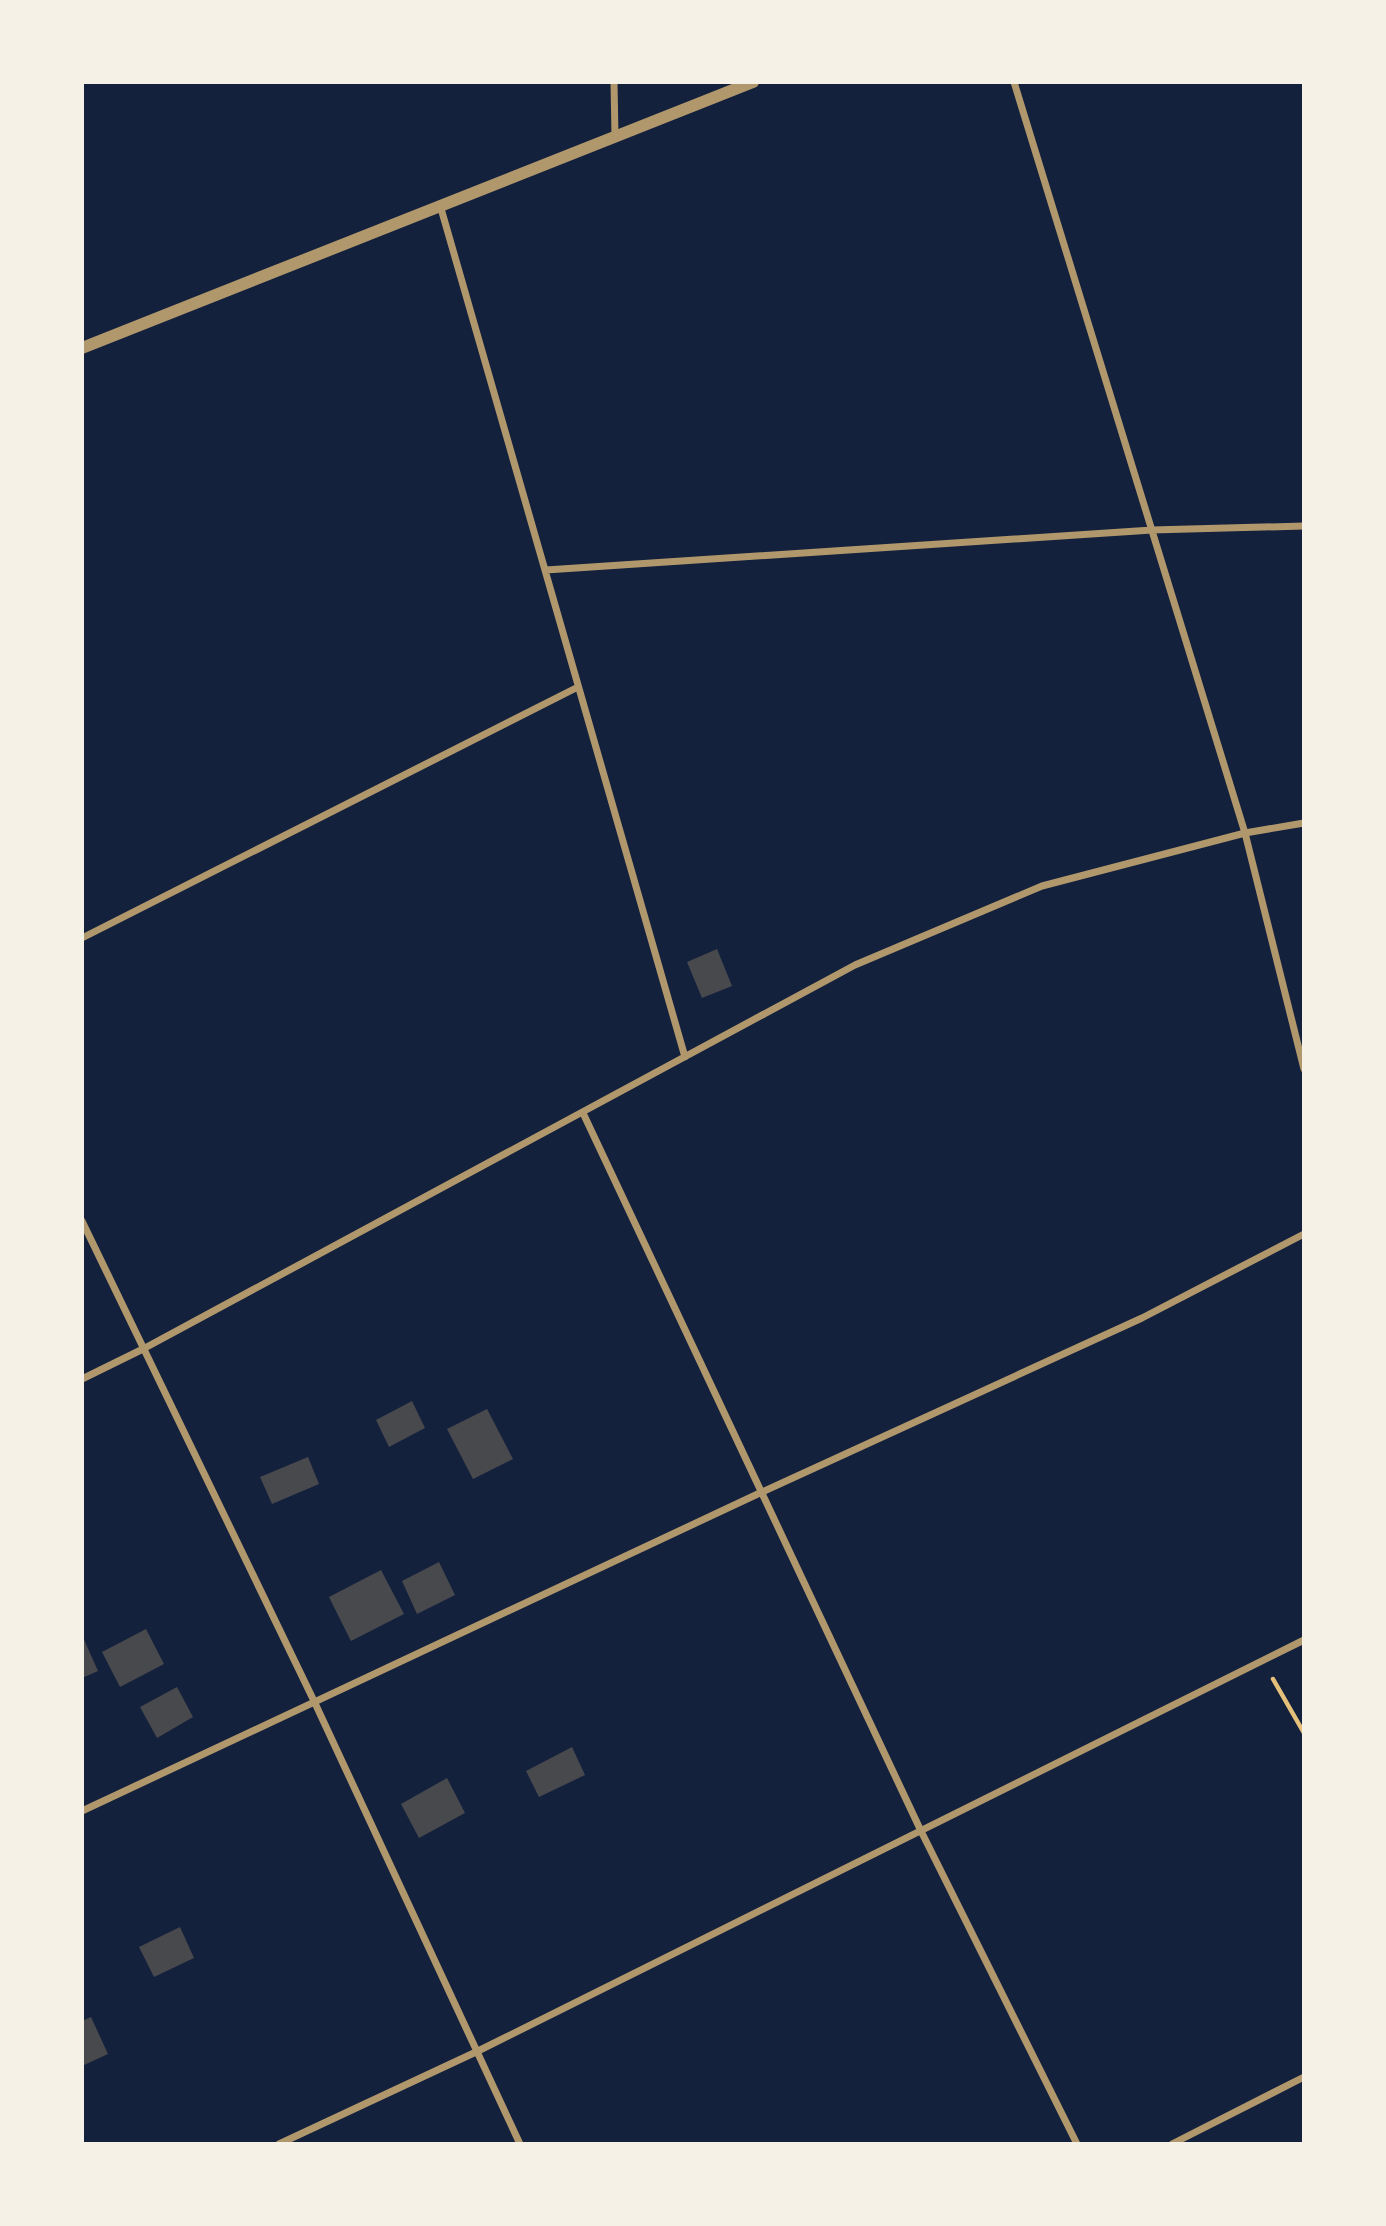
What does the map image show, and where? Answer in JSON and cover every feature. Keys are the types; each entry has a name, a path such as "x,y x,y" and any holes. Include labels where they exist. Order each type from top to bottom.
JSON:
{"street":[{"path":"614,82 615,137"},
{"path":"82,348 753,82"},
{"path":"1014,82 1245,832 1304,1069"},
{"path":"440,205 685,1057"},
{"path":"546,570 1152,530 1304,526"},
{"path":"82,938 578,687"},
{"path":"82,1379 143,1349 855,965 1042,886 1245,832 1304,823"},
{"path":"583,1113 921,1831 1077,2144"},
{"path":"82,1221 314,1701 520,2144"},
{"path":"82,1811 762,1492 1142,1318 1304,1234"},
{"path":"279,2144 476,2052 1304,1640"},
{"path":"1172,2144 1304,2077"}],"path":[{"path":"1263,1660 1304,1733"}],"building":[{"path":"717,949 732,986 702,998 687,962"},
{"path":"412,1401 425,1428 389,1447 376,1420"},
{"path":"487,1409 513,1459 473,1479 447,1429"},
{"path":"308,1457 319,1484 272,1504 260,1477"},
{"path":"439,1562 455,1595 417,1614 402,1581"},
{"path":"381,1570 404,1614 351,1641 329,1597"},
{"path":"146,1629 164,1664 120,1687 102,1652"},
{"path":"82,1635 98,1671 82,1678"},
{"path":"177,1687 193,1717 157,1738 140,1707"},
{"path":"572,1747 585,1775 539,1797 526,1771"},
{"path":"447,1778 465,1813 419,1838 401,1804"},
{"path":"180,1927 194,1958 154,1977 139,1947"},
{"path":"91,2017 108,2054 82,2066 82,2021"}]}
